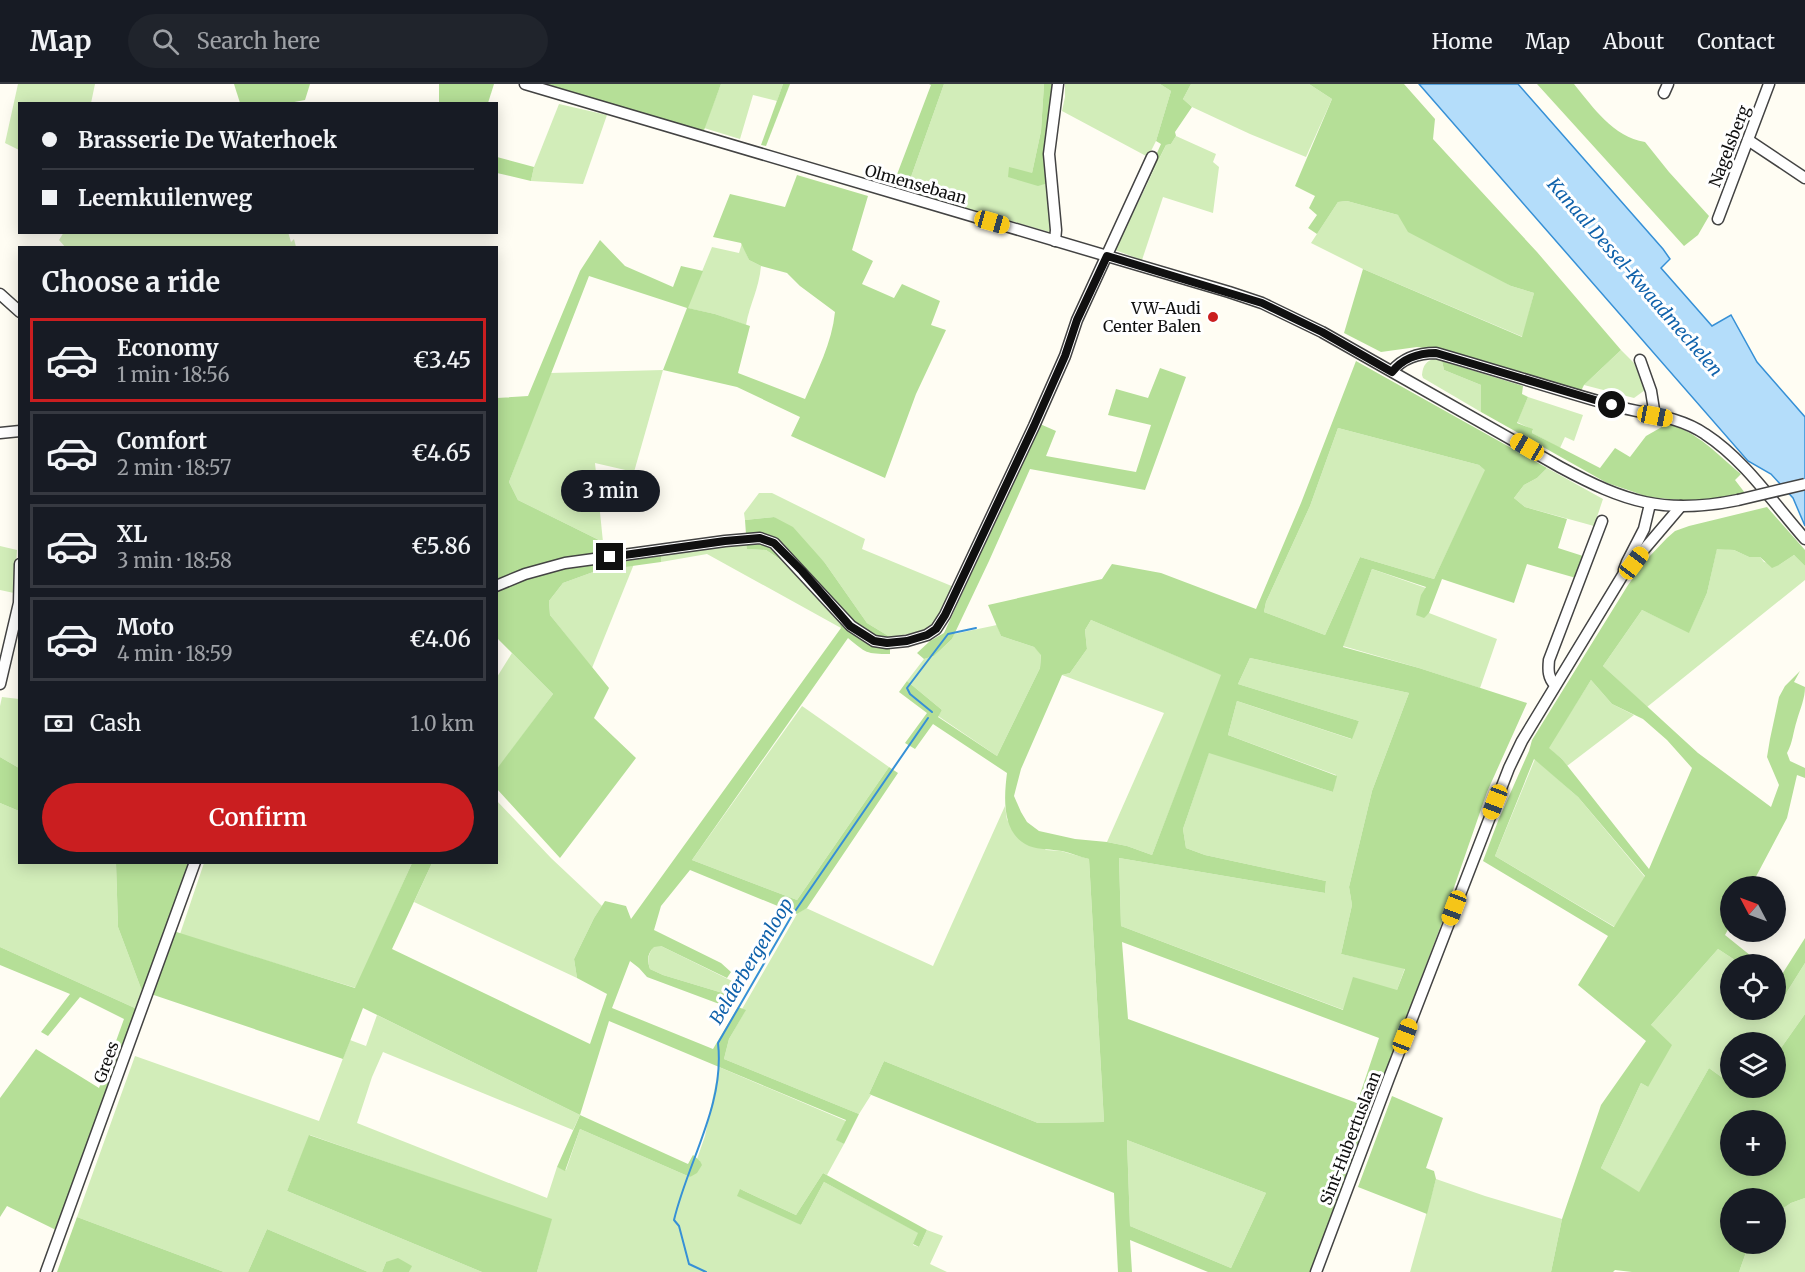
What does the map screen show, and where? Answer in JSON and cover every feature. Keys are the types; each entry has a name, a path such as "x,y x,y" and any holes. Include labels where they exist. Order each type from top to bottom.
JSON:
{"street":[{"name":"Olmensebaan","path":"525,84 1262,303 1322,332 1595,486 1621,496 1650,504 1681,506 1720,504 1805,484"},
{"path":"1055,241 1049,154 1058,84"},
{"name":"Nagelsberg","path":"1718,219 1769,84"},
{"path":"1748,140 1805,178"},
{"path":"498,585 525,574 565,563 760,538 774,543 850,626 860,633 874,641 887,643 907,641 927,635 936,629 950,605 1038,416 1065,356 1081,311 1152,157"},
{"path":"0,294 18,310"},
{"path":"1392,372 1398,363 1410,357 1436,353 1612,405 1679,420 1706,434 1731,455 1805,539"},
{"path":"1640,360 1651,391 1655,416"},
{"path":"0,433 18,431"},
{"name":"Sint-Hubertuslaan","path":"1624,573 1627,562 1644,529 1650,504"},
{"name":"Sint-Hubertuslaan","path":"1316,1272 1495,802 1522,741 1624,573 1681,506"},
{"path":"1555,685 1550,680 1549,660 1602,522"},
{"path":"0,684 18,607"},
{"name":"Grees","path":"46,1272 194,864"}],"green space":[{"path":"18,84 95,84 91,102 18,102 18,150 5,143"},
{"path":"234,84 310,84 305,100 240,102"},
{"path":"439,84 494,84 488,102 439,102"},
{"path":"538,84 721,84 703,133"},
{"path":"721,84 783,84 777,101 753,95 740,139 704,128"},
{"path":"783,84 790,84 766,146 761,145"},
{"path":"929,84 944,84 906,191 893,185 931,85"},
{"path":"944,84 1044,84 1041,131 1032,173 1048,183 1053,233 906,191"},
{"path":"1044,84 1055,84 1048,183 1038,186 1008,177 1009,167 1032,173 1041,131"},
{"path":"1065,84 1160,84 1171,91 1156,141 1148,157 1062,111"},
{"path":"1160,84 1191,84 1183,99 1192,107 1175,132 1176,136 1171,144 1166,145 1147,183 1144,182 1161,144 1156,141 1171,91"},
{"path":"1191,84 1309,84 1332,99 1306,157 1192,107 1183,99"},
{"path":"1309,84 1404,84 1435,119 1433,139 1537,252 1621,350 1584,385 1581,391 1441,350 1417,347 1381,352 1344,333 1363,269 1522,337 1534,293 1511,286 1408,232 1398,215 1347,201 1338,202 1317,234 1308,228 1317,215 1309,208 1315,196 1295,186 1332,99"},
{"path":"1537,84 1574,84 1613,128 1645,142 1709,216 1698,235 1684,246"},
{"path":"559,104 607,115 583,184 531,181 534,167"},
{"path":"1176,136 1216,154 1213,162 1219,167 1213,213 1163,197 1142,260 1115,250 1166,145 1171,144"},
{"path":"498,157 534,167 531,181 498,173"},
{"path":"797,175 868,196 852,250 873,261 862,284 894,298 902,284 940,301 931,325 946,330 916,394 885,478 791,436 800,417 737,387 663,370 687,308 589,276 509,482 518,500 603,542 602,552 556,562 498,582 498,398 528,396 580,271 600,240 625,266 673,287 681,266 703,271 688,308 750,326 738,373 805,399 827,346 835,312 800,286 787,273 749,260 741,243 713,237 730,194 785,207"},
{"path":"1347,201 1398,215 1511,286 1534,293 1523,337 1363,269 1311,243 1338,202"},
{"path":"63,234 289,234 291,242 294,239 296,246 64,246 59,240"},
{"path":"742,243 749,260 761,266 746,325 715,314 687,308 712,247 739,253"},
{"path":"1621,350 1634,363 1645,390 1634,398 1584,385"},
{"path":"1436,358 1442,361 1444,370 1481,385 1481,412 1423,378 1424,366"},
{"path":"1356,361 1547,468 1537,478 1524,485 1514,498 1525,507 1567,519 1558,548 1583,556 1576,578 1527,564 1514,603 1442,579 1429,613 1424,618 1416,615 1421,595 1426,587 1372,569 1343,647 1419,668 1527,703 1487,792 1440,928 1310,1272 1208,1272 1130,1240 1132,1272 1118,1272 1114,1193 869,1094 884,1061 1038,1123 1104,1122 1089,859 1062,851 1029,846 1020,840 1013,833 1006,814 1007,773 933,724 915,749 905,743 927,713 899,692 907,681 942,710 938,717 997,756 1040,668 1041,655 1034,647 1001,636 988,605 1102,579 1112,564 1161,573 1256,609 1301,503","holes":["1338,428 1479,465 1485,470 1434,579 1360,557 1325,635 1264,612 1266,602 1310,506","1091,620 1221,675 1152,855 1127,846 1075,839 1039,831 1027,822 1014,796 1021,769 1062,675 1070,673 1087,649 1085,630","1250,658 1409,693 1372,791 1349,887 1352,905 1341,954 1405,969 1397,990 1353,977 1343,1010 1121,926 1119,858 1325,893 1326,881 1205,855 1186,848 1183,829 1209,753 1333,792 1337,776 1228,735 1237,701 1352,739 1359,721 1238,684","1122,942 1379,1038 1357,1103 1128,1019","1127,1140 1266,1193 1231,1268 1130,1226"]},
{"path":"1442,361 1523,386 1522,394 1528,397 1517,423 1533,429 1532,433 1600,468 1615,448 1630,457 1646,436 1667,424 1698,438 1741,474 1735,480 1745,493 1726,499 1701,502 1648,497 1607,483 1481,412 1481,385 1444,370"},
{"path":"1160,368 1186,377 1145,490 1030,469 952,639 934,656 924,659 917,653 930,641 944,633 1040,424 1056,431 1046,456 1136,472 1151,425 1108,415 1116,389 1148,398"},
{"path":"663,370 634,472 595,463 603,542 518,500 509,482 550,373"},
{"path":"1528,397 1583,415 1574,441 1565,437 1560,448 1517,422"},
{"path":"1338,428 1479,465 1486,470 1434,579 1360,557 1325,635 1264,612 1266,602 1310,506"},
{"path":"1547,468 1603,499 1594,526 1525,507 1514,498 1524,485 1537,478"},
{"path":"759,493 772,493 865,539 862,549 954,587 933,627 921,632 890,637 867,623 825,563 774,517 745,520 744,513"},
{"path":"1767,507 1805,550 1805,566 1794,555 1772,568 1760,557 1749,557 1734,550 1717,549 1707,593 1689,633 1642,610 1603,666 1698,753 1771,807 1779,785 1767,757 1770,739 1779,697 1785,686 1800,671 1794,682 1805,687 1804,696 1787,753 1790,761 1805,768 1805,778 1797,775 1787,818 1756,876 1720,876 1720,942 1734,942 1749,954 1726,954 1718,949 1651,1025 1672,1045 1648,1087 1641,1083 1601,1168 1639,1192 1709,1068 1720,1076 1720,1098 1786,1098 1786,1041 1805,1014 1805,1198 1786,1206 1786,1188 1720,1188 1720,1254 1745,1254 1739,1272 1615,1270 1613,1272 1551,1272 1562,1219 1601,1105 1646,1041 1578,985 1608,936 1483,861 1532,740 1628,585 1647,559 1675,531","holes":["1591,680 1612,704 1643,719 1667,740 1692,768 1649,869 1562,759 1549,748","1534,759 1578,797 1645,876 1614,927 1495,856"]},
{"path":"774,517 793,527 825,563 867,623 890,637 890,654 867,652 848,638 692,860 797,900 889,767 898,773 807,908 797,914 690,870 661,906 654,930 721,963 731,972 727,978 661,946 654,947 650,952 648,960 650,969 726,994 722,1005 647,977 630,961 612,1008 713,1049 738,1007 746,1010 729,1039 724,1059 859,1114 844,1144 836,1140 846,1120 609,1021 580,1115 363,1008 343,1059 142,991 118,927 116,864 191,864 167,929 355,988 412,864 432,864 392,949 590,1044 607,994 577,978 574,959 594,918 605,901 626,906 631,919 841,628 839,622 787,564 766,550 747,549 745,520"},
{"path":"747,543 748,549 766,550 785,563 839,622 841,628 707,554 661,562 661,556"},
{"path":"0,546 17,550 14,593 0,590"},
{"path":"1717,548 1734,550 1749,557 1760,557 1764,562 1779,565 1794,555 1805,566 1805,580 1647,707 1603,666 1642,610 1689,632 1707,593"},
{"path":"661,556 661,562 596,571 563,583 549,601 550,615 609,688 594,718 636,758 560,858 498,790 498,767 553,694 498,639 498,591 528,579 565,569"},
{"path":"634,564 592,668 550,615 549,601 563,583 596,571"},
{"path":"1372,569 1426,588 1424,617 1429,613 1497,639 1480,688 1343,646"},
{"path":"1091,620 1222,675 1152,855 1107,842 1164,713 1062,675 1070,673 1087,649 1085,630"},
{"path":"997,625 1001,636 1034,647 1041,654 1040,668 997,756 938,716 942,710 907,681 924,659 934,656 952,639 954,634"},
{"path":"512,653 553,694 498,769 498,675"},
{"path":"1250,658 1409,693 1372,791 1349,887 1352,905 1341,954 1405,968 1397,990 1344,1010 1121,926 1119,858 1325,893 1326,881 1205,855 1186,848 1183,829 1209,752 1333,792 1336,775 1228,735 1237,701 1351,739 1359,721 1238,684"},
{"path":"1591,680 1612,704 1634,715 1567,766 1548,748"},
{"path":"2,697 18,699 18,767 0,757"},
{"path":"802,706 889,767 797,900 692,860"},
{"path":"0,757 18,767 18,811 0,803"},
{"path":"1535,759 1578,797 1645,877 1615,927 1495,856"},
{"path":"498,802 551,858 602,906 574,959 577,978 414,902 432,864 498,864"},
{"path":"0,803 18,811 18,864 116,864 118,927 142,991 137,1009 0,947"},
{"path":"1005,806 1007,820 1046,850 1061,851 1089,859 1104,1122 1038,1123 884,1061 869,1094 871,1095 859,1114 724,1059 729,1039 745,1011 742,1009 797,914 806,908 933,966"},
{"path":"204,864 412,864 356,988 180,934"},
{"path":"1805,938 1805,963 1786,993 1786,968"},
{"path":"654,946 661,946 732,981 726,994 650,969 649,957"},
{"path":"0,947 137,1009 56,1230 7,1206 0,1217 0,1098 36,1049 99,1088 124,1019 80,997 48,1036 41,1032 70,994 0,965"},
{"path":"1718,949 1726,954 1720,954 1720,1020 1786,1020 1786,993 1805,963 1805,1014 1786,1041 1786,1032 1720,1032 1720,1076 1709,1068 1639,1193 1601,1168 1641,1083 1648,1087 1651,1025"},
{"path":"377,1015 580,1115 573,1130 383,1052 357,1123 547,1198 557,1167 566,1170 580,1129 690,1177 700,1161 697,1159 705,1136 719,1067 846,1121 837,1140 844,1144 827,1175 823,1173 796,1215 740,1189 801,1225 824,1182 919,1233 913,1245 919,1247 927,1230 943,1236 930,1264 947,1272 537,1272 551,1220 310,1135 287,1191 482,1272 409,1272 411,1266 386,1262 382,1272 368,1272 267,1229 248,1272 224,1272 77,1217 135,1056 319,1121 350,1040 366,1046"},
{"path":"1392,1096 1443,1118 1426,1168 1434,1171 1436,1179 1427,1214 1358,1187"},
{"path":"580,1115 688,1164 693,1155 702,1165 697,1173 690,1177 580,1129 565,1171 557,1167"},
{"path":"309,1135 552,1219 537,1272 482,1272 287,1191"},
{"path":"1127,1140 1266,1193 1231,1268 1130,1226"},
{"path":"823,1173 927,1230 919,1247 913,1244 918,1233 824,1182 801,1225 737,1196 740,1189 796,1215"},
{"path":"1436,1179 1562,1219 1551,1272 1410,1272"},
{"path":"1805,1198 1805,1272 1739,1272 1745,1254 1786,1254 1786,1206"},
{"path":"77,1217 224,1272 57,1272"},
{"path":"267,1229 368,1272 248,1272"},
{"path":"398,1258 412,1266 409,1272 382,1272 386,1262"}],"water":[{"name":"Kanaal Dessel-Kwaadmechelen","path":"1419,84 1518,84 1663,249 1670,259 1661,268 1712,326 1731,315 1757,362 1805,417 1805,526 1793,498 1771,474 1748,461"}],"waterway":[{"name":"Belderbergenloop","path":"932,712 910,694 907,688 948,634 976,628"},
{"name":"Belderbergenloop","path":"706,1272 689,1264 679,1226 674,1220 711,1111 719,1066 718,1043 791,917 928,718"}],"place":[{"name":"VW-Audi Center Balen","path":"1213,317"}],"route":[{"path":"610,557 760,538 774,543 850,626 860,633 874,641 887,643 907,641 927,635 936,629 945,615 1034,426 1065,356 1092,285 1107,256 1262,303 1322,332 1392,372 1398,363 1410,357 1436,353 1612,405"}]}
